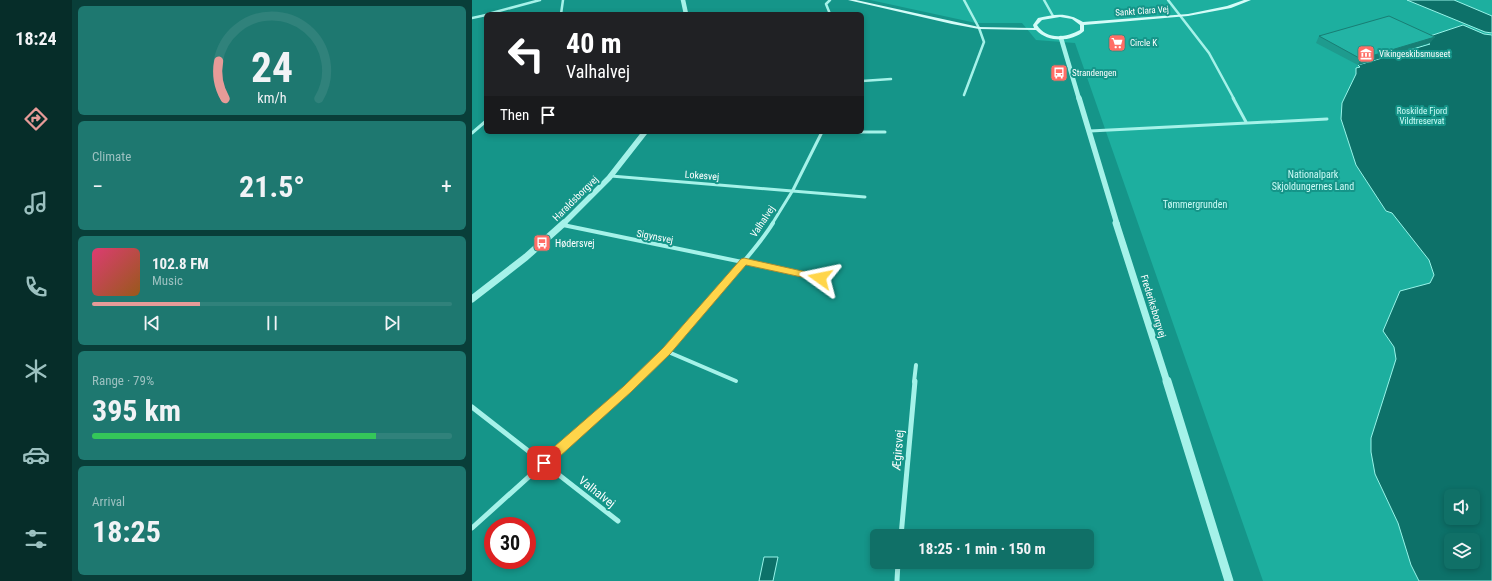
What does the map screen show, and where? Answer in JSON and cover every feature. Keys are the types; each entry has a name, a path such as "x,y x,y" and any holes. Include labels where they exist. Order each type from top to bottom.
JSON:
{"main road":[{"path":"850,0 979,28 1036,29 1046,35 1061,38 1079,34 1082,31 1082,24 1073,18 1053,16 1040,19 1035,26 1036,29"},
{"name":"Sankt Clara Vej","path":"1082,24 1181,16 1213,11 1249,0"}],"street":[{"path":"495,12 540,0"},
{"path":"561,12 563,0"},
{"path":"683,0 686,12"},
{"path":"829,12 826,4 830,0"},
{"path":"964,0 979,28 984,42 964,95"},
{"path":"1044,0 1053,16"},
{"path":"1168,0 1210,53 1246,122"},
{"path":"472,18 484,15"},
{"name":"Frederiksborgvej","path":"1061,38 1116,222 1230,581"},
{"path":"864,81 891,79"},
{"path":"1090,131 1327,119"},
{"path":"472,133 484,123"},
{"name":"Valhalvej","path":"864,132 885,132"},
{"name":"Haraldsborgvej","path":"472,299 505,275 563,225 610,176 643,134"},
{"name":"Valhalvej","path":"472,528 627,389 666,351 744,261 772,225 793,190 822,134"},
{"name":"Lokesvej","path":"610,176 793,190"},
{"path":"793,190 865,197"},
{"name":"Sigynsvej","path":"563,225 744,261"},
{"path":"744,261 820,278"},
{"path":"666,351 736,381"},
{"name":"Ægirsvej","path":"902,529 916,365"},
{"path":"472,407 544,463"},
{"name":"Valhalvej","path":"544,463 618,521"},
{"path":"897,581 898,569"}],"green space":[{"name":"Nationalpark Skjoldungernes Land","path":"870,0 1492,0 1492,581 1263,581 1075,43 1036,40 1022,23 976,23"}],"water":[{"path":"1407,0 1454,0 1492,16 1492,33 1485,32"},
{"name":"Roskilde Fjord Vildtreservat","path":"1463,25 1484,34 1492,35 1492,581 1419,581 1411,565 1398,523 1375,474 1371,452 1371,438 1396,359 1394,347 1383,331 1400,291 1430,283 1434,275 1429,260 1392,213 1386,211 1356,165 1341,119 1342,103 1356,74 1356,68 1360,67 1358,65 1430,44 1421,39"},
{"path":"764,557 778,557 773,581 759,581"}],"building":[{"name":"Vikingeskibsmuseet","path":"1389,16 1435,37 1361,59 1319,36"}],"place":[{"name":"Circle K","path":"1117,43"},
{"name":"Vikingeskibsmuseet","path":"1366,54"},
{"name":"Strandengen","path":"1059,73"},
{"name":"Hødersvej","path":"542,243"}],"route":[{"path":"544,463 627,389 666,351 744,261 820,278"}],"park label":[{"name":"Tømmergrunden","path":"1195,204"}]}
